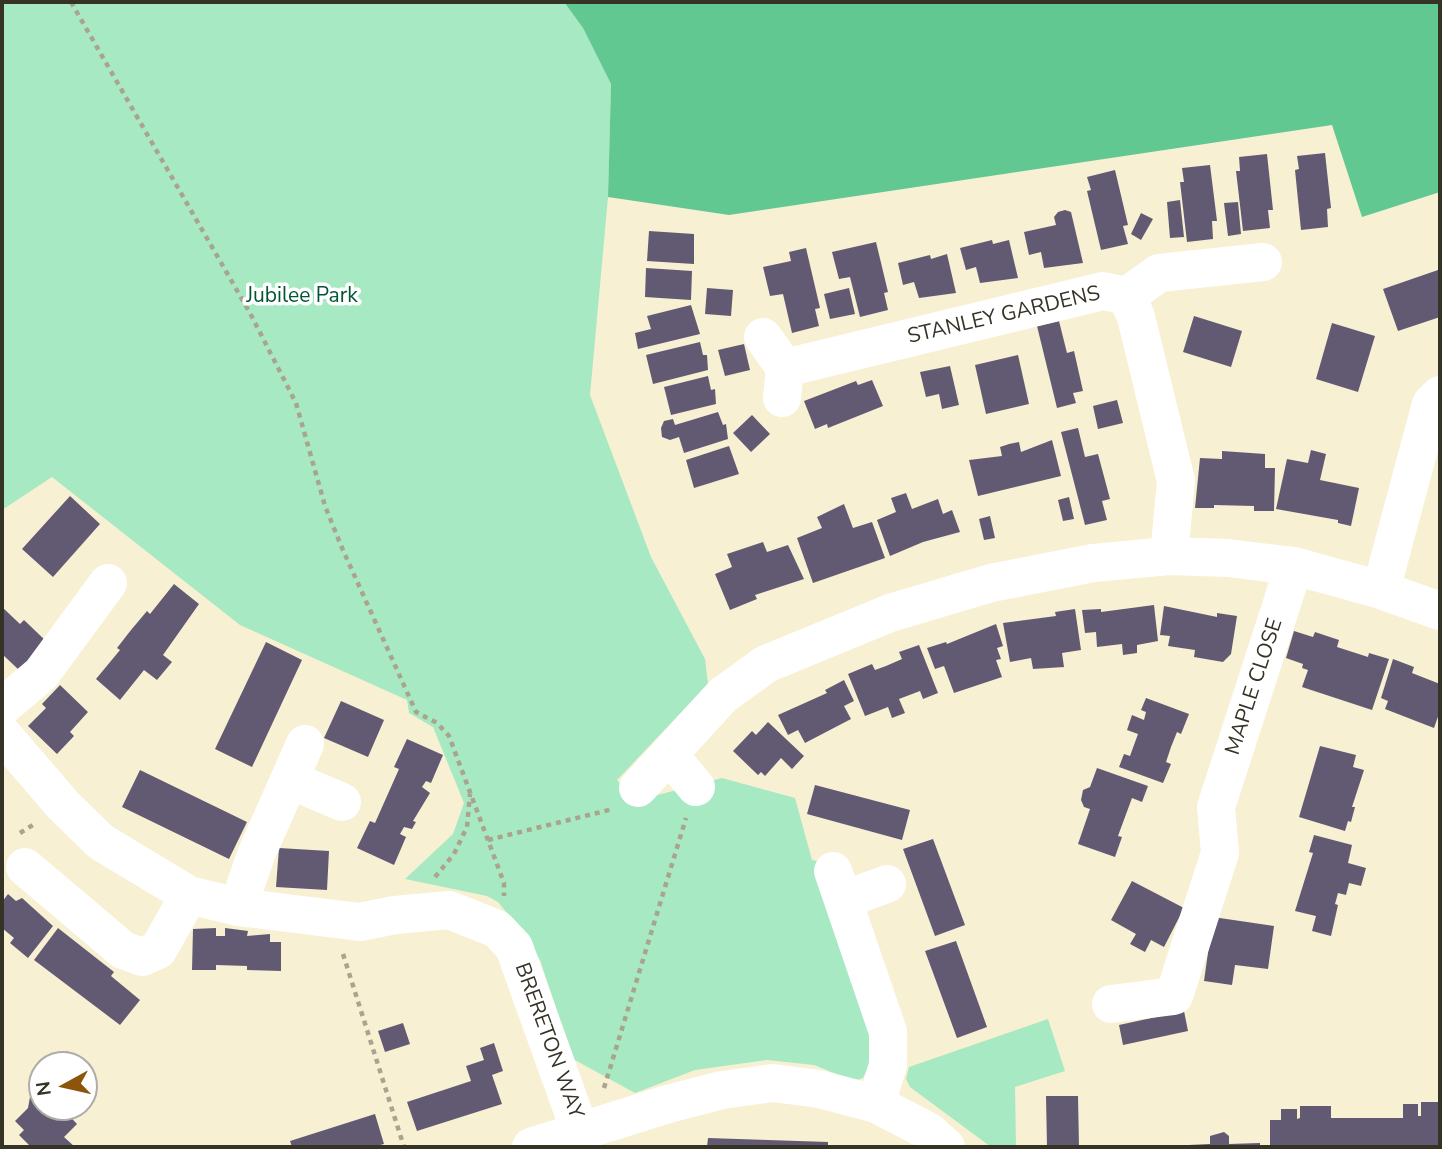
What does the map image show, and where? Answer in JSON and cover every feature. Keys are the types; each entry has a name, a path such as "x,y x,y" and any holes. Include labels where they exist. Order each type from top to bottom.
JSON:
{"street":[{"path":"1127,296 1159,273 1263,262"},
{"name":"STANLEY GARDENS","path":"777,368 1103,291 1127,296 1136,317 1176,481 1169,556"},
{"path":"1381,590 1431,404 1440,395"},
{"path":"630,797 723,695 766,664 890,613 992,583 1093,563 1169,556 1228,558 1294,566 1381,590 1440,611"},
{"name":"MAPLE CLOSE","path":"1111,1004 1174,996 1220,853 1216,807 1294,566"},
{"path":"2,707 41,674 108,583"},
{"path":"2,734 63,805 101,842 189,895 238,907 360,922 395,915 449,910 497,929"},
{"path":"238,907 256,855 306,744"},
{"path":"669,755 696,787"},
{"path":"290,780 342,802"},
{"path":"24,867 123,950 142,957 158,950 189,895"},
{"path":"876,1104 888,1065 888,1032 838,885 887,884"},
{"name":"BRERETON WAY","path":"497,929 514,947 586,1130"},
{"path":"531,1147 722,1090 773,1083 819,1089 876,1104 928,1131 946,1147"}],"path":[{"path":"71,2 250,313 296,403 325,506 348,561 416,712 436,723 449,736 470,790 504,883 497,929"},
{"path":"586,1130 696,787"},
{"path":"395,915 434,878 454,854 467,827 470,790"},
{"path":"488,840 630,797"},
{"path":"332,920 404,1147"}],"green space":[{"name":"Jubilee Park","path":"2,2 564,2 583,28 611,84 608,197 590,395 651,557 705,659 708,684 617,780 635,801 722,778 795,798 812,860 817,861 878,1047 863,1078 854,1081 814,1065 767,1060 695,1070 635,1093 573,1059 540,960 525,935 498,902 487,896 405,879 453,834 464,803 433,727 409,713 407,700 240,625 52,477 2,510"},
{"path":"564,2 1440,2 1440,192 1362,217 1332,125 729,215 608,197 611,84 583,28"},
{"path":"1048,1019 1065,1071 1015,1087 1016,1147 991,1147 910,1087 906,1079 909,1067"}],"building":[{"path":"1325,153 1331,208 1327,209 1328,227 1301,230 1295,170 1299,169 1297,156"},
{"path":"1267,154 1273,210 1268,210 1270,228 1243,231 1236,171 1240,171 1239,157"},
{"path":"1210,165 1217,221 1212,221 1213,239 1187,242 1180,182 1184,182 1182,168"},
{"path":"1115,170 1128,225 1123,226 1128,244 1101,250 1087,191 1091,190 1087,177"},
{"path":"1180,200 1184,237 1170,238 1167,202"},
{"path":"1238,202 1241,234 1228,236 1224,203"},
{"path":"1065,210 1071,212 1083,263 1044,268 1041,252 1029,255 1024,232 1056,225 1054,217"},
{"path":"1141,213 1153,219 1141,240 1131,234"},
{"path":"649,231 694,234 694,264 647,261"},
{"path":"992,240 993,244 1009,240 1018,278 980,283 976,267 966,270 960,248"},
{"path":"876,242 888,292 884,293 888,310 860,317 850,277 839,279 832,252"},
{"path":"806,248 820,308 815,309 819,326 792,333 783,294 770,296 763,267 791,261 789,252"},
{"path":"947,254 956,293 919,298 914,282 903,285 898,263"},
{"path":"646,268 692,271 691,300 645,297"},
{"path":"1438,270 1440,317 1398,331 1383,289"},
{"path":"707,288 733,290 731,316 705,314"},
{"path":"849,288 855,314 830,319 824,294"},
{"path":"691,305 700,334 638,349 635,333 651,329 647,316"},
{"path":"1194,316 1242,331 1231,367 1183,352"},
{"path":"1059,321 1067,353 1074,351 1083,391 1073,393 1076,403 1057,408 1037,326"},
{"path":"1332,323 1375,336 1358,392 1316,379"},
{"path":"700,342 703,355 707,355 708,370 653,384 646,355"},
{"path":"744,344 750,370 725,376 718,350"},
{"path":"1018,355 1029,404 986,414 975,365"},
{"path":"950,366 959,405 942,409 939,394 926,397 920,372"},
{"path":"708,376 711,390 715,389 716,404 671,415 664,387"},
{"path":"872,380 883,406 828,428 827,424 815,429 804,401 856,381 858,385"},
{"path":"1117,400 1123,423 1098,429 1093,406"},
{"path":"718,412 723,425 726,424 728,439 684,453 679,437 670,440 662,437 661,428 664,421 673,419 675,425"},
{"path":"752,415 770,434 751,452 733,433"},
{"path":"1078,428 1085,457 1098,454 1110,499 1102,501 1107,520 1085,525 1061,432"},
{"path":"1052,440 1061,476 978,496 969,460 1002,456 1000,447 1009,444 1019,442 1021,452"},
{"path":"729,446 739,474 694,488 686,460"},
{"path":"1311,450 1326,454 1320,480 1359,488 1351,526 1338,523 1338,520 1276,509 1287,459 1308,463"},
{"path":"1222,451 1265,454 1265,468 1275,468 1274,511 1254,511 1254,506 1214,505 1214,508 1195,508 1200,458 1222,459"},
{"path":"906,493 912,509 938,499 943,514 952,510 960,532 923,542 890,556 877,520 896,512 891,498"},
{"path":"70,496 100,524 53,577 22,549"},
{"path":"1069,497 1074,519 1063,521 1058,500"},
{"path":"844,504 853,528 872,522 885,558 813,583 797,538 822,528 817,517"},
{"path":"990,516 995,538 984,540 979,519"},
{"path":"763,542 767,552 788,545 804,579 755,595 757,599 730,610 715,574 732,567 727,554"},
{"path":"174,584 199,604 163,655 172,662 157,680 144,670 120,700 96,679 120,650 117,648 131,630 147,611 150,614"},
{"path":"1154,605 1158,641 1137,645 1137,653 1123,655 1122,644 1097,647 1096,632 1085,633 1082,610 1101,609 1101,612"},
{"path":"1164,606 1217,617 1217,613 1237,616 1231,654 1223,662 1194,657 1195,650 1168,646 1170,636 1160,635"},
{"path":"2,607 20,624 24,620 46,641 19,670 2,654"},
{"path":"1075,609 1081,650 1062,653 1064,667 1033,669 1031,658 1010,662 1003,623 1056,616 1055,612"},
{"path":"996,624 1003,646 997,648 1001,659 996,660 1002,677 954,693 944,666 935,669 927,648 946,642 947,644"},
{"path":"1294,631 1313,637 1315,632 1339,640 1337,647 1368,657 1369,653 1389,659 1372,710 1302,687 1308,670 1302,668 1303,664 1286,658"},
{"path":"266,642 302,660 252,767 215,749"},
{"path":"919,645 938,693 923,699 920,691 899,699 905,713 892,718 888,707 865,716 848,674 872,664 875,670 886,666 902,659 899,652"},
{"path":"1393,659 1414,667 1412,673 1440,684 1440,711 1434,728 1385,709 1388,701 1381,698"},
{"path":"844,680 854,701 844,706 851,719 805,743 798,730 788,735 778,715 827,693 825,690"},
{"path":"60,685 88,712 70,732 74,736 57,754 28,726 46,708 42,704"},
{"path":"1146,698 1189,714 1181,734 1177,732 1171,747 1166,762 1171,764 1163,783 1119,767 1124,754 1130,756 1138,734 1127,730 1132,715 1144,720 1146,712 1141,710"},
{"path":"341,701 384,720 368,757 324,738"},
{"path":"768,722 804,756 792,769 781,758 765,776 761,772 758,775 733,751 752,731 756,735"},
{"path":"407,739 443,755 431,783 426,781 422,787 430,793 413,821 416,822 412,829 404,827 400,834 406,837 394,865 357,848 370,821 375,823 399,769 394,767"},
{"path":"1320,746 1356,755 1353,767 1364,770 1352,807 1355,807 1351,822 1348,821 1345,831 1299,817"},
{"path":"1097,768 1148,786 1142,802 1132,798 1118,836 1122,837 1115,857 1078,844 1090,809 1084,807 1081,800 1083,790 1090,787"},
{"path":"140,770 247,822 229,859 122,807"},
{"path":"815,785 910,810 902,840 807,814"},
{"path":"1314,835 1352,845 1348,863 1366,868 1361,886 1349,883 1346,895 1338,893 1331,936 1312,931 1316,916 1295,911 1313,853 1309,852"},
{"path":"933,839 965,925 935,936 903,849"},
{"path":"279,848 329,851 327,890 276,887"},
{"path":"1132,881 1184,908 1164,947 1151,940 1145,952 1130,944 1136,934 1111,920"},
{"path":"8,894 16,901 22,898 53,926 28,958 10,943 14,938 2,928 2,902"},
{"path":"1213,917 1274,926 1268,969 1235,965 1232,985 1204,981"},
{"path":"58,928 114,972 111,976 140,1000 120,1025 34,960"},
{"path":"216,928 216,936 225,936 225,928 248,931 247,936 270,934 270,942 281,942 281,971 247,970 247,966 216,965 216,970 192,970 193,929"},
{"path":"956,941 987,1027 957,1038 925,951"},
{"path":"1184,1011 1188,1031 1123,1045 1119,1025"},
{"path":"403,1023 410,1044 385,1052 378,1031"},
{"path":"494,1043 503,1071 492,1075 502,1104 417,1131 407,1102 471,1081 466,1066 484,1060 480,1048"},
{"path":"1046,1096 1078,1096 1079,1147 1047,1147"},
{"path":"1421,1102 1440,1102 1440,1147 1270,1147 1270,1120 1281,1120 1281,1109 1297,1109 1297,1119 1300,1118 1300,1106 1331,1106 1331,1118 1403,1118 1403,1104 1418,1104 1418,1116 1421,1116"},
{"path":"28,1108 28,1121 74,1121 77,1124 64,1137 75,1147 31,1147 19,1135 24,1130 15,1121"},
{"path":"375,1114 384,1144 373,1147 292,1147 290,1141"},
{"path":"1224,1132 1229,1136 1229,1144 1260,1143 1260,1147 1145,1147 1210,1144 1210,1136"},
{"path":"708,1138 828,1142 828,1147 707,1147"}]}
